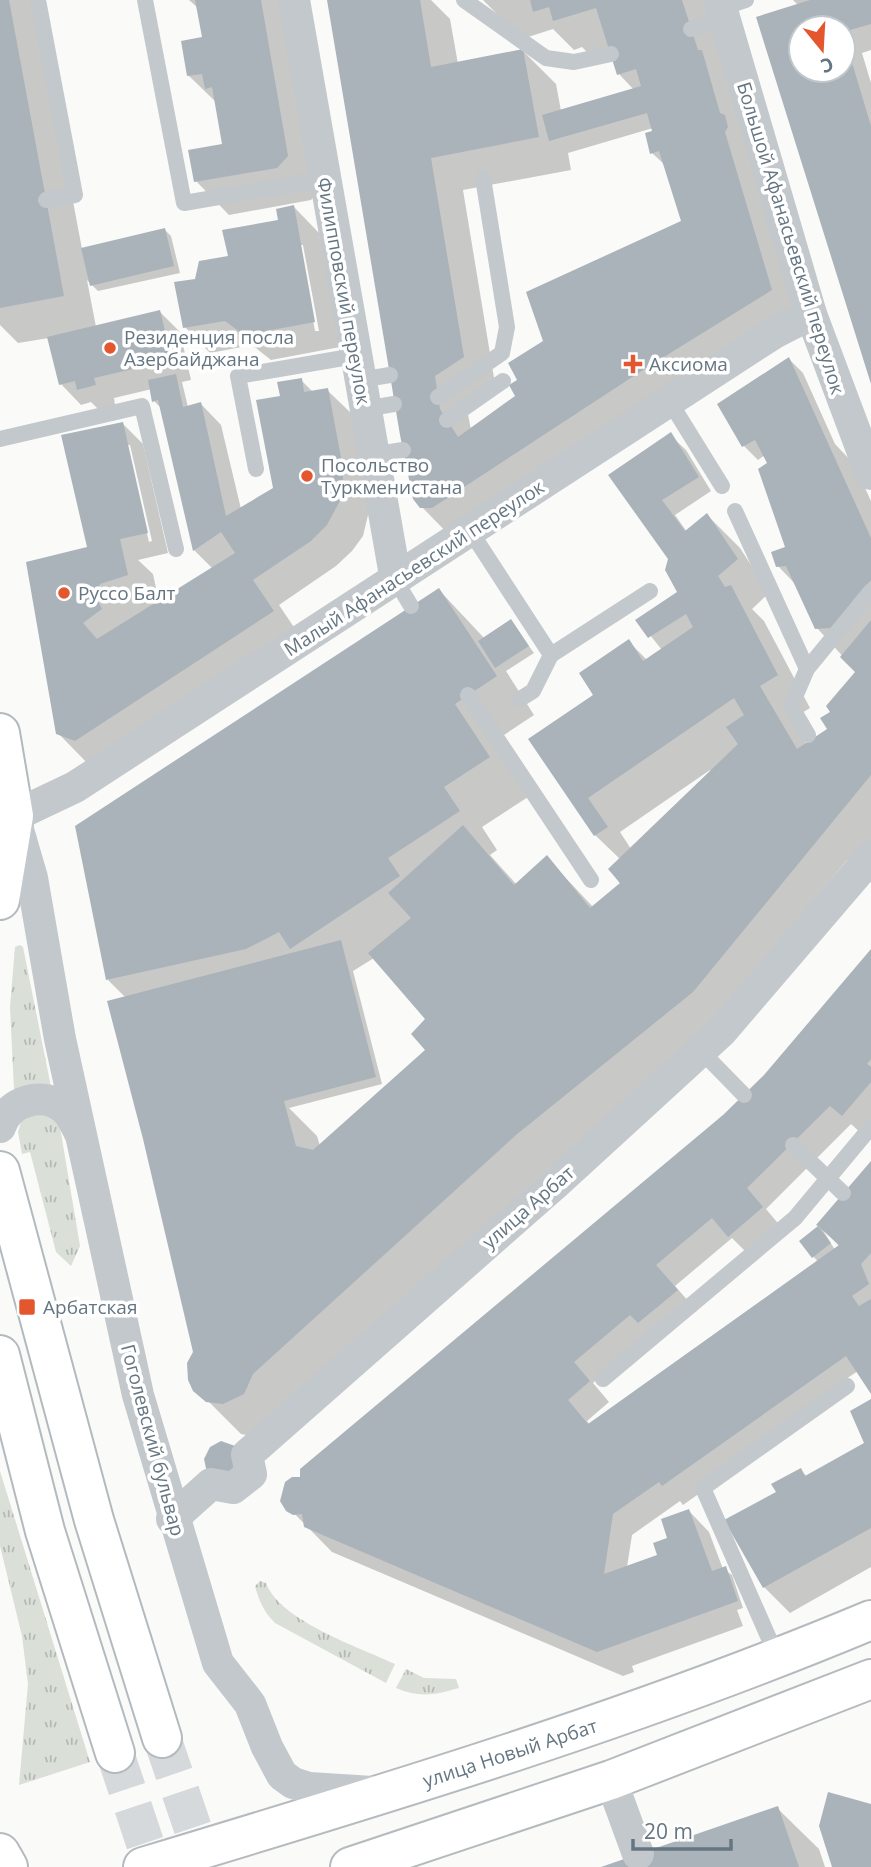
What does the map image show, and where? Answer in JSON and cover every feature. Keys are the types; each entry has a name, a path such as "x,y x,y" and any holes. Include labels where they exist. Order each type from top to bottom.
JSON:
{"main road":[{"name":"Гоголевский бульвар","path":"0,733 7,823 0,900"},
{"path":"0,1171 94,1520 162,1738"},
{"path":"0,1356 45,1531 115,1754"},
{"name":"улица Новый Арбат","path":"143,1867 388,1793 670,1699 778,1659 871,1620"},
{"path":"357,1866 611,1780 871,1679"},
{"path":"0,1853 8,1867"}],"street":[{"name":"Филипповский переулок","path":"294,0 325,179 368,387 388,452 403,594"},
{"name":"Большой Афанасьевский переулок","path":"728,7 811,314 861,420 871,474"},
{"name":"Малый Афанасьевский переулок","path":"7,823 75,787 403,594 471,532 774,333 811,314"},
{"name":"Гоголевский бульвар","path":"7,823 32,878 60,1039 138,1395 183,1510 218,1663 250,1704 267,1747 282,1774 293,1783 309,1788 388,1793"},
{"name":"улица Арбат","path":"183,1510 212,1484 233,1488 251,1474 247,1455 556,1183 701,1051 721,1032 871,857"},
{"path":"0,1127 13,1107 29,1100 46,1099 63,1107 72,1117 82,1137"},
{"path":"611,1780 638,1854"}],"lane":[{"path":"38,0 75,195 46,200"},
{"path":"145,0 184,203 325,179"},
{"path":"464,0 547,58 574,62 611,54"},
{"path":"691,29 728,7"},
{"path":"438,397 502,353 507,327 483,178"},
{"path":"256,469 238,376 368,387 390,375"},
{"path":"447,420 503,381"},
{"path":"670,402 722,486"},
{"path":"0,439 142,406 176,549"},
{"path":"735,511 807,669"},
{"path":"471,532 551,655"},
{"path":"520,699 533,691 551,655 650,591"},
{"path":"808,734 791,706 807,669 871,591"},
{"path":"468,695 592,880"},
{"path":"701,1051 744,1095"},
{"path":"603,1379 795,1217 871,1127"},
{"path":"793,1145 843,1193"},
{"path":"778,1659 703,1488 847,1386"}],"green space":[{"path":"15,947 23,947 51,1087 14,1090 10,1007"},
{"path":"36,1113 54,1117 60,1127 80,1246 71,1266 56,1252 30,1152 22,1154 18,1132 21,1122"},
{"path":"0,1471 90,1762 19,1785 28,1684 22,1636 0,1546"},
{"path":"260,1581 266,1583 274,1597 303,1621 395,1664 386,1683 275,1623 258,1597 255,1586"},
{"path":"406,1669 424,1678 456,1679 459,1688 428,1694 396,1688"}],"building":[{"path":"0,0 9,0 64,296 0,308"},
{"path":"195,0 261,0 288,156 277,168 194,182 188,150 222,144 212,87 205,89 202,74 187,76 181,41 202,37"},
{"path":"327,0 420,0 431,67 523,49 539,137 431,158 464,357 435,376 440,409 458,437 515,396 509,385 517,380 508,363 543,341 526,292 681,221 659,151 650,154 645,133 652,131 647,113 549,141 542,115 641,86 636,69 617,75 596,8 553,21 549,7 533,12 530,0 682,0 698,50 702,50 720,113 725,115 728,127 725,132 772,290 646,368 432,508 420,508 413,499 400,435"},
{"path":"810,0 871,0 871,24 857,28 857,14 787,14 787,84 857,84 857,79 871,126 871,384 756,17"},
{"path":"294,205 315,322 244,335 225,321 183,328 174,282 195,279 199,261 228,256 222,230 278,220 276,209"},
{"path":"165,228 174,266 90,286 81,248"},
{"name":"Резиденция посла Азербайджана","path":"160,310 172,360 94,378 96,385 77,390 75,381 59,385 47,337"},
{"path":"789,357 871,538 871,580 831,628 815,629 786,566 776,567 771,552 785,547 758,469 767,463 755,440 742,447 717,404"},
{"path":"176,374 183,407 201,402 226,516 273,488 256,400 280,396 277,382 302,378 304,392 328,388 343,468 343,495 327,525 311,541 253,580 274,611 75,741 56,734 26,562 87,547 61,435 123,422 148,533 120,539 128,575 100,584 96,597 102,609 83,623 97,639 235,553 221,532 193,551 158,400 152,402 148,380"},
{"path":"671,432 699,477 662,500 685,531 707,513 738,559 718,576 725,587 731,585 778,675 760,686 797,749 827,729 820,718 830,712 826,706 855,672 840,657 871,620 871,775 693,992 516,1135 253,1374 244,1394 223,1404 206,1402 193,1391 188,1380 187,1363 193,1352 143,1139 107,1001 341,940 376,1077 284,1101 296,1146 313,1150 425,1050 411,1034 425,1019 368,953 411,918 388,893 463,825 514,885 547,855 590,908 620,883 608,869 738,744 726,727 744,715 734,698 588,798 608,827 594,836 528,739 593,695 579,673 629,639 643,661 693,627 686,614 648,638 635,620 677,592 665,570 668,559 608,475"},
{"path":"439,588 497,676 455,704 490,757 444,787 460,811 388,858 400,876 290,949 279,932 246,949 106,980 75,826"},
{"path":"511,619 529,646 495,668 478,641"},
{"path":"871,949 871,1059 867,1064 871,1067 871,1082 842,1116 830,1106 747,1188 763,1207 728,1237 712,1218 656,1265 678,1290 638,1323 630,1315 574,1362 590,1381 568,1400 588,1424 839,1245 816,1225 871,1161 871,1253 861,1264 869,1284 852,1296 859,1306 871,1299 871,1394 846,1356 662,1486 659,1482 613,1514 604,1574 657,1555 653,1543 667,1538 661,1519 689,1509 712,1571 726,1566 738,1601 597,1652 304,1527 302,1514 293,1515 286,1511 280,1501 285,1482 292,1477 300,1477 300,1469 723,1115 764,1075"},
{"path":"818,1226 831,1243 812,1258 799,1241"},
{"path":"871,1399 871,1528 763,1588 724,1520 776,1492 771,1484 801,1468 805,1476 864,1443 850,1411"},
{"path":"221,1441 238,1447 243,1465 218,1480 207,1473 204,1459 210,1447"},
{"path":"828,1792 871,1804 871,1867 832,1867 819,1826"},
{"path":"778,1806 799,1867 601,1867"}],"tunnel":[{"path":"162,1738 206,1867"},
{"path":"115,1753 153,1867"}],"place":[{"name":"Резиденция посла Азербайджана","path":"110,348"},
{"name":"Аксиома","path":"633,364"},
{"name":"Посольство Туркменистана","path":"307,476"},
{"name":"Руссо Балт","path":"64,593"},
{"name":"Арбатская","path":"27,1307"}]}
